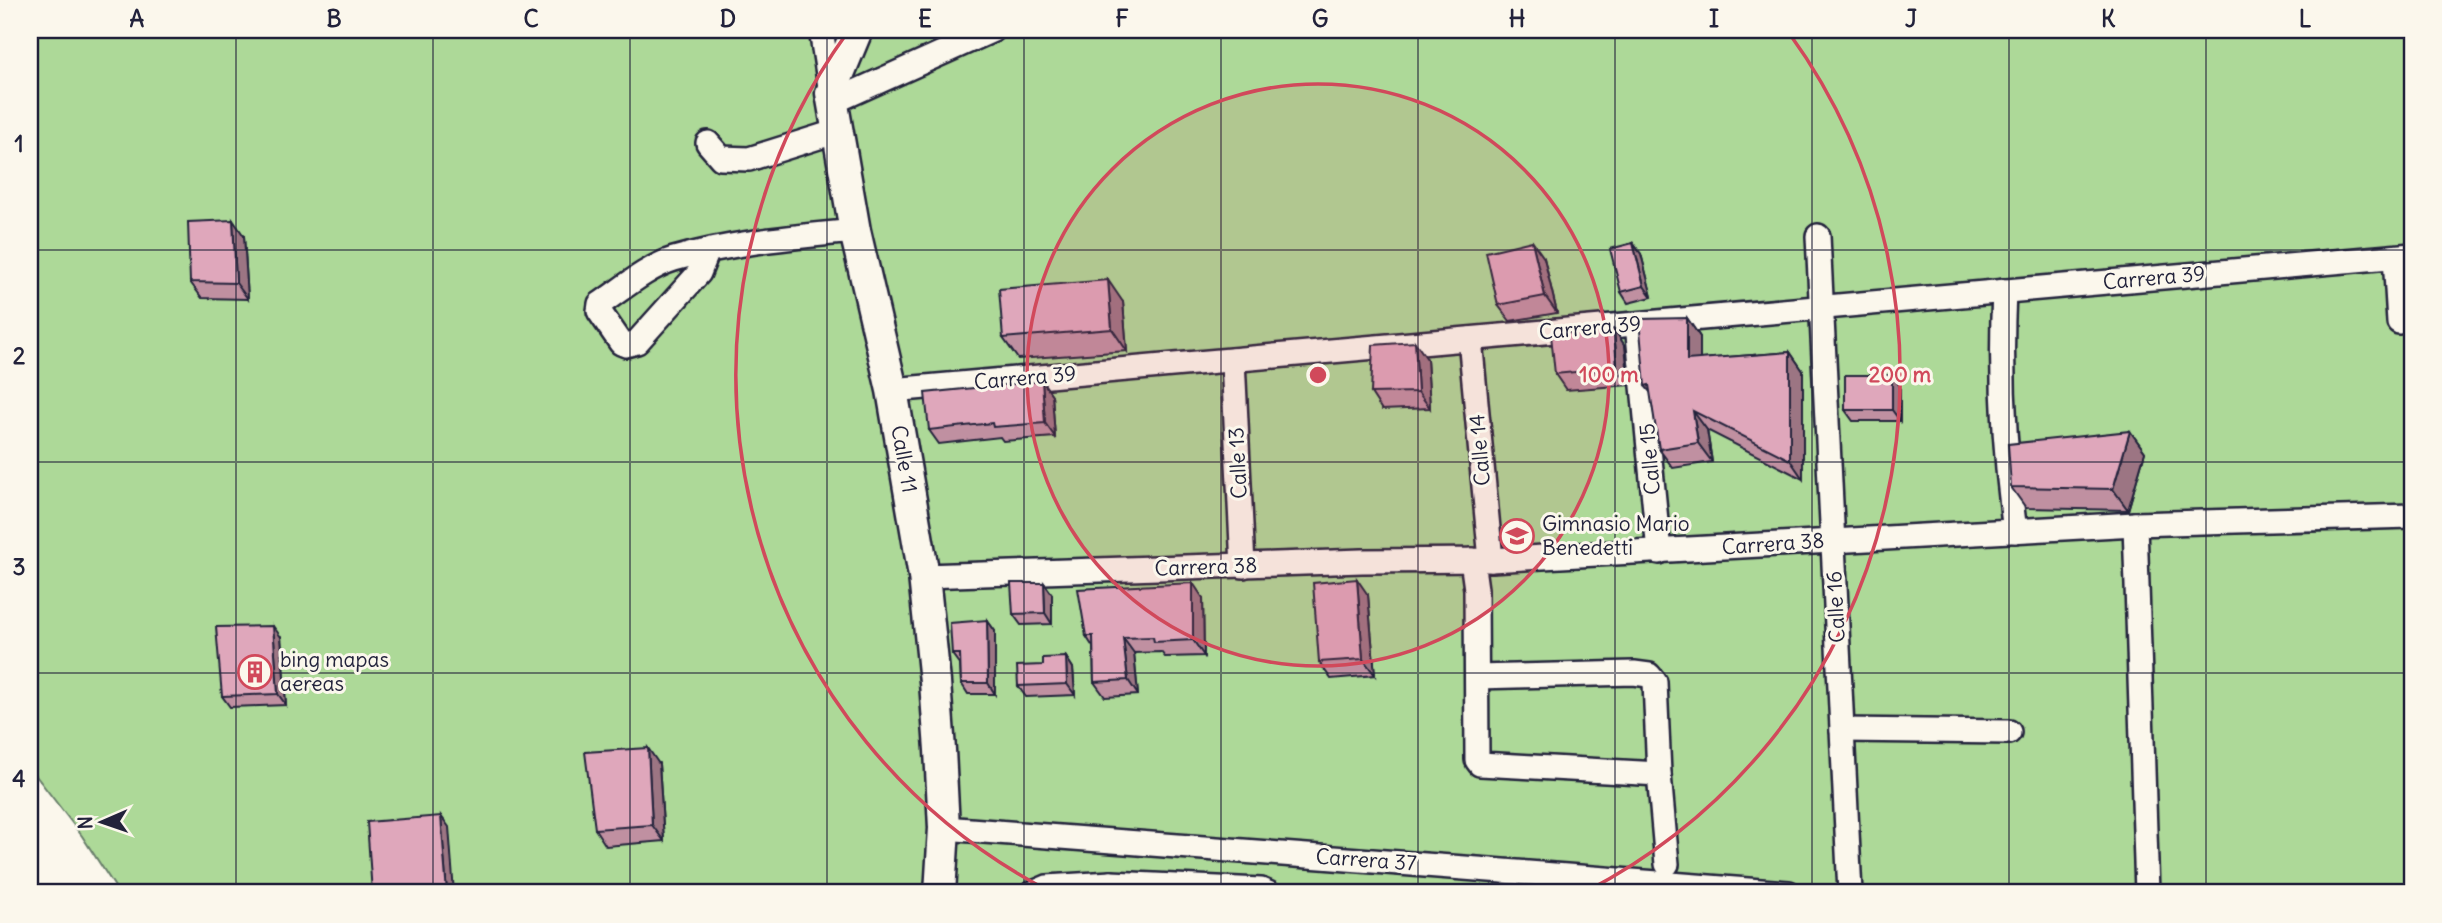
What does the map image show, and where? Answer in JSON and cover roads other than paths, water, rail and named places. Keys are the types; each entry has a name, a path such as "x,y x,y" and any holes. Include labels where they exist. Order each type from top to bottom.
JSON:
{"main road":[{"path":"834,108 857,30"},
{"name":"Calle 11","path":"834,108 855,231 892,390 924,576 935,682 944,828 940,893"}],"street":[{"name":"Calle 11","path":"821,30 834,108"},
{"path":"708,144 721,159 749,159 834,108 993,30"},
{"path":"707,253 699,273 637,342 626,345 621,343 600,311 600,304 672,260 770,239 855,231"},
{"name":"Calle 16","path":"1818,236 1850,893"},
{"path":"2399,322 2404,256"},
{"name":"Carrera 39","path":"892,390 2404,256"},
{"path":"2004,292 2002,411 2015,530"},
{"name":"Calle 15","path":"1637,324 1659,552"},
{"name":"Calle 14","path":"1470,339 1482,560 1476,589 1477,760 1480,764 1659,774"},
{"name":"Calle 13","path":"1233,360 1242,566"},
{"name":"Carrera 38","path":"924,576 1362,561 1482,560 2135,524 2412,516"},
{"path":"2135,524 2147,893"},
{"path":"1477,677 1634,673 1649,675 1655,682 1667,864"},
{"path":"1842,730 2009,732"},
{"name":"Carrera 37","path":"944,828 1789,893"},
{"path":"1033,893 1047,887 1261,890 1268,893"}],"place":[{"name":"Gimnasio Mario Benedetti","path":"1517,536"},
{"name":"bing mapas aereas","path":"255,672"}]}
